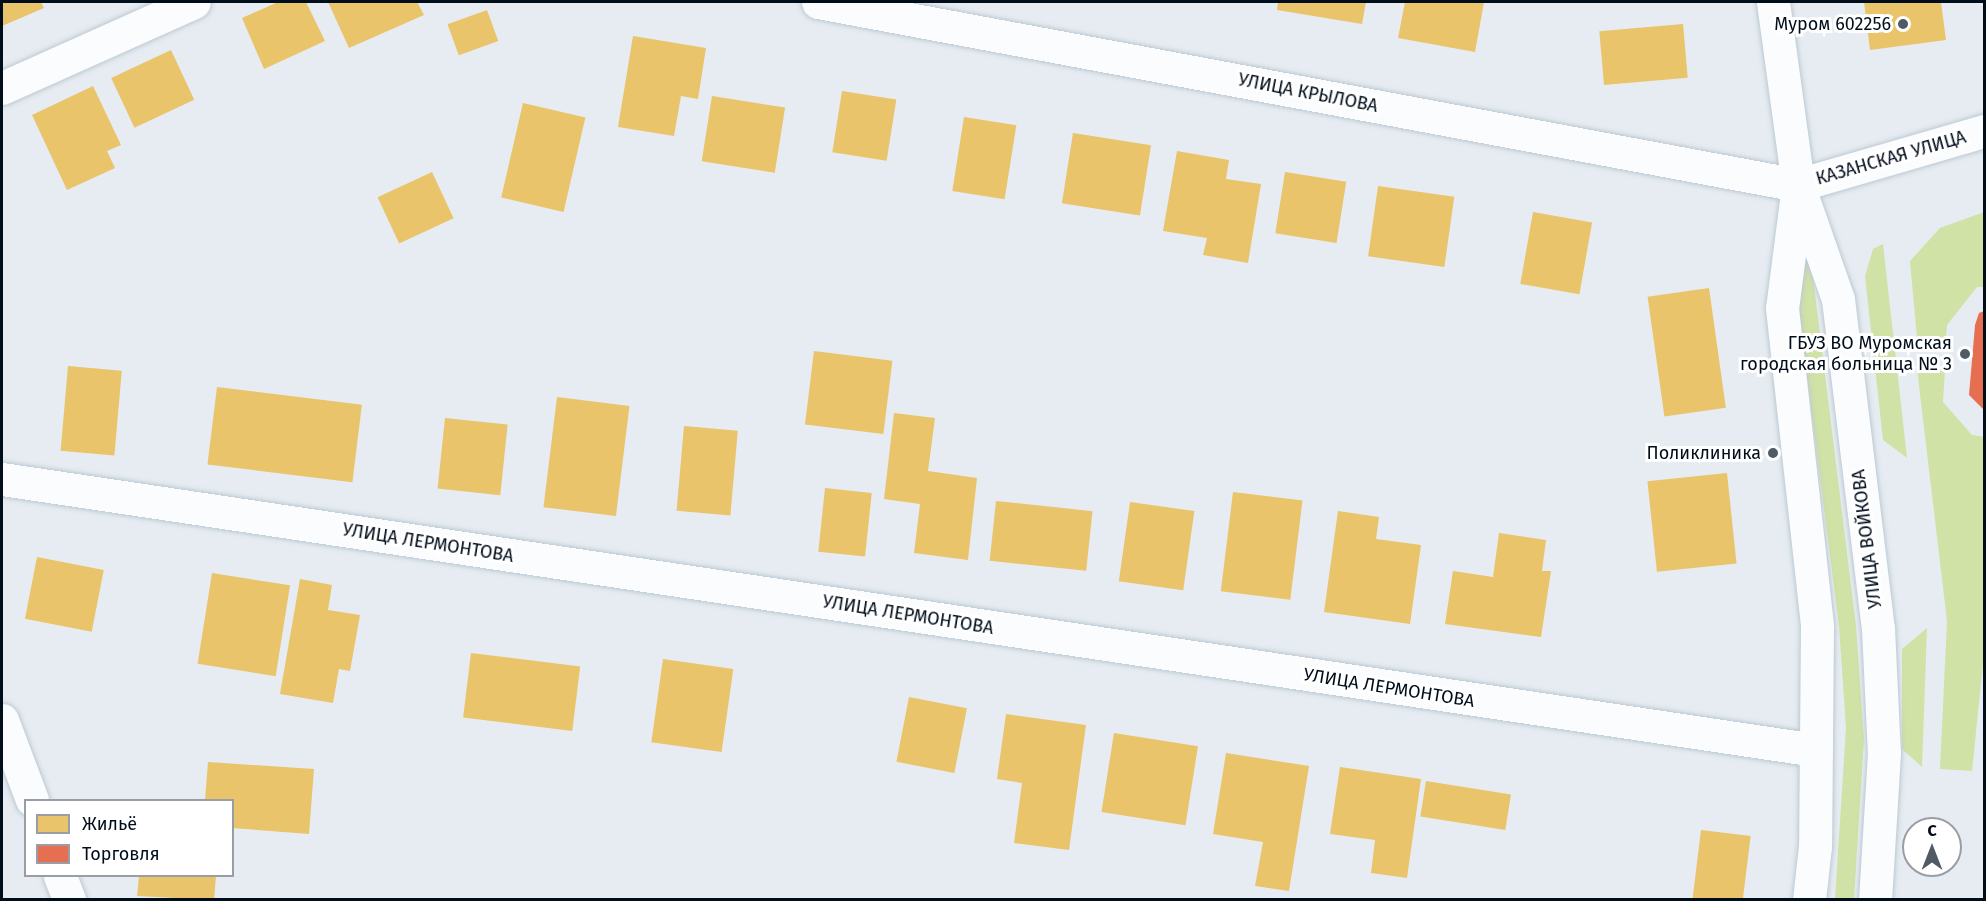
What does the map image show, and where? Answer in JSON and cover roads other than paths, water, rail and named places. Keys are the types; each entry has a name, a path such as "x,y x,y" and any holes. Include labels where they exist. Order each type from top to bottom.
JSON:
{"street":[{"path":"2,88 194,2"},
{"name":"УЛИЦА КРЫЛОВА","path":"818,2 1798,185"},
{"name":"УЛИЦА ВОЙКОВА","path":"1773,2 1798,185 1838,299 1878,628 1884,753 1875,900"},
{"name":"КАЗАНСКАЯ УЛИЦА","path":"1798,185 1984,131"},
{"name":"УЛИЦА ВОЙКОВА","path":"1798,185 1782,308 1817,627 1815,846 1809,900"},
{"name":"УЛИЦА ЛЕРМОНТОВА","path":"2,479 1816,750"},
{"path":"2,720 31,799"},
{"path":"60,877 69,900"}],"place":[{"name":"Муром 602256","path":"1903,24"},
{"name":"ГБУЗ ВО Муромская городская больница № 3","path":"1965,354"},
{"name":"Поликлиника","path":"1773,453"}]}
